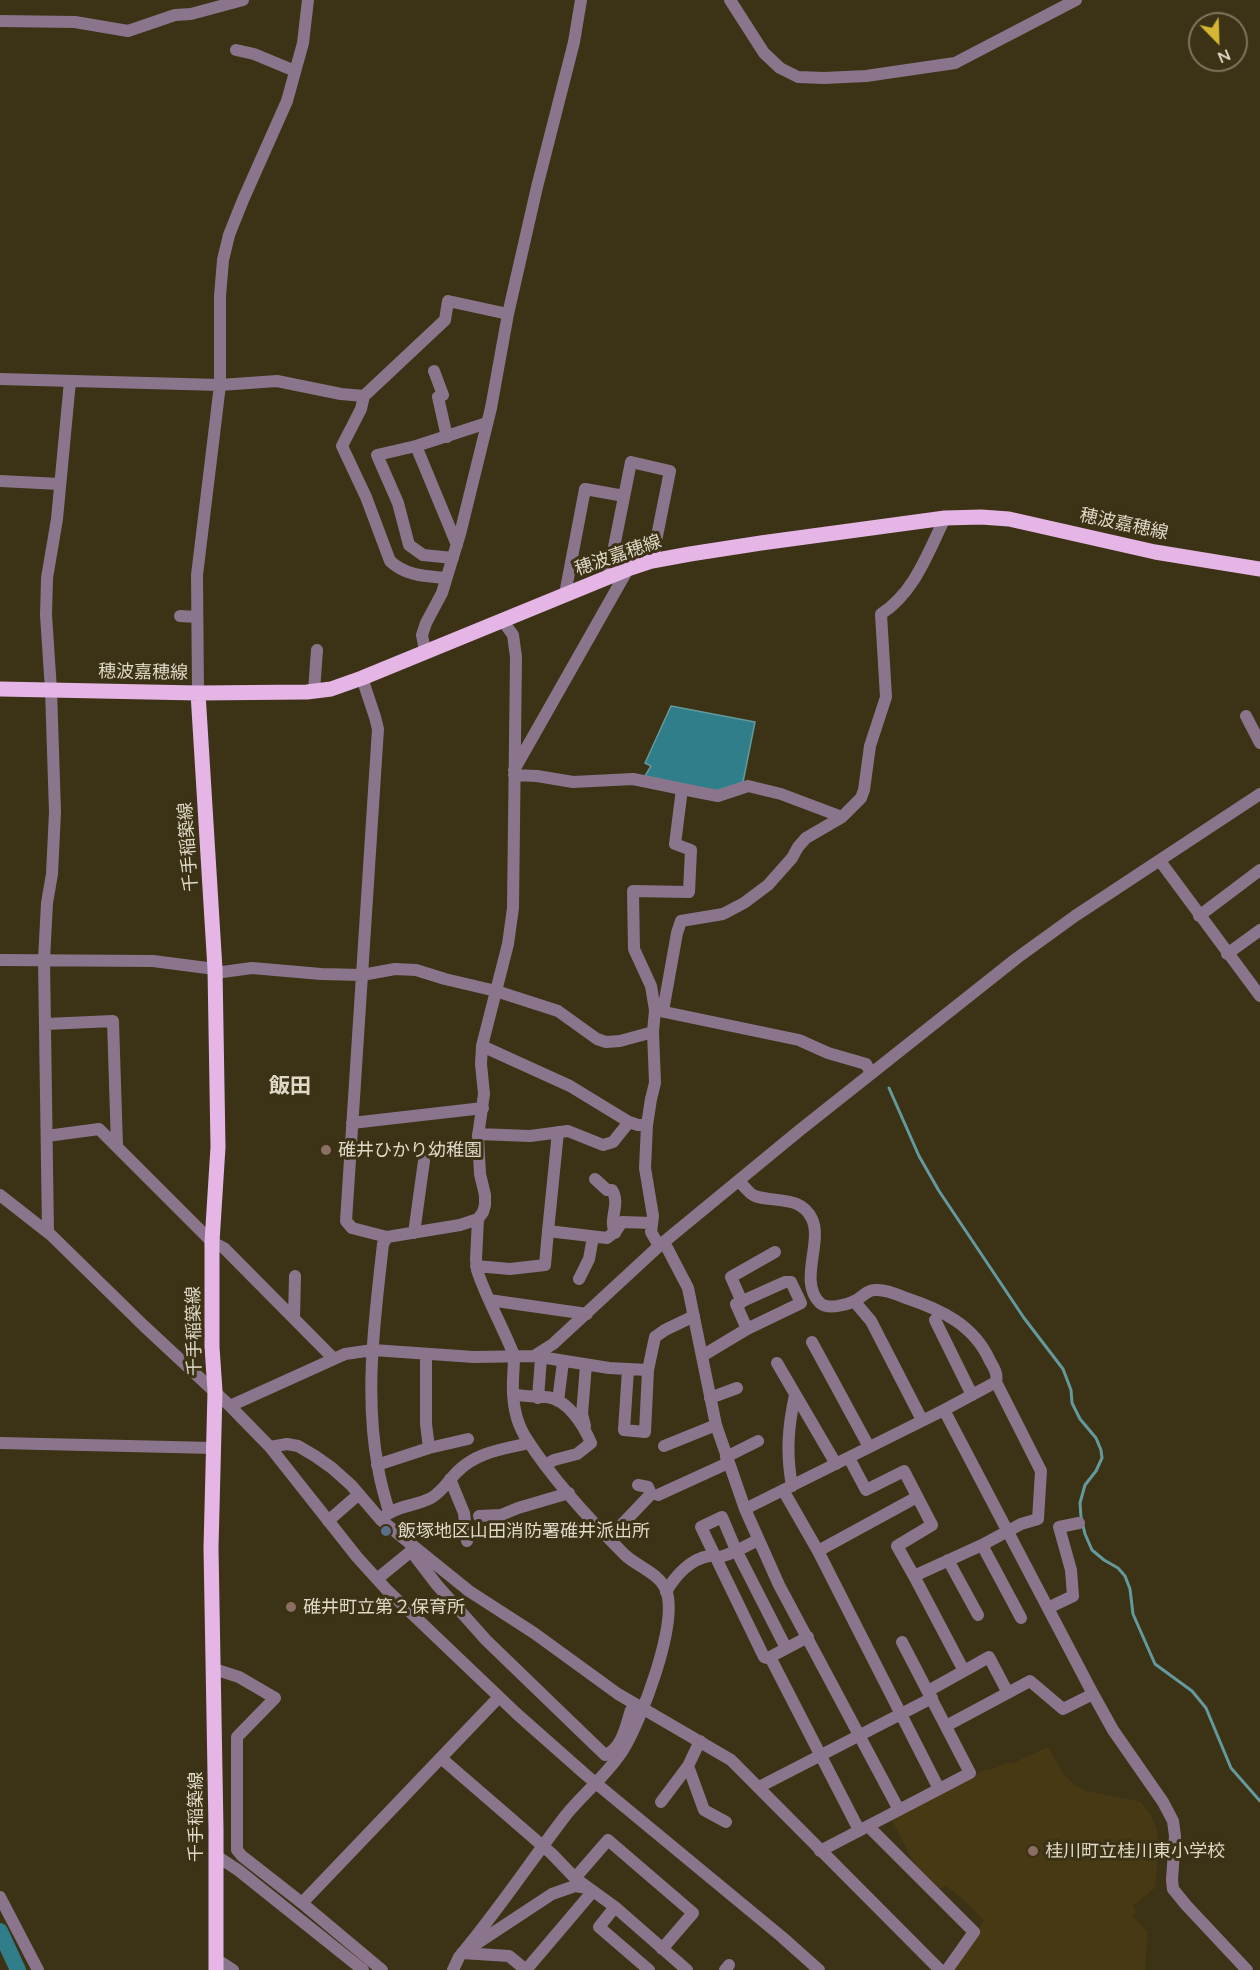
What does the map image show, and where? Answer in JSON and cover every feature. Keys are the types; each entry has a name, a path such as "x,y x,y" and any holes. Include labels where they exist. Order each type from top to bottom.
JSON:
{"main road":[{"name":"穂波嘉穂線","path":"0,689 198,693 331,689 652,561 761,543 945,518 1009,519 1155,552 1260,569"},
{"name":"千手稲築線","path":"198,693 215,971 218,1147 212,1242 212,1347 215,1391 212,1548 216,1965"}],"street":[{"path":"0,21 75,22 128,31 175,15 191,14 243,0"},
{"path":"198,693 197,575 220,385 220,296 225,252 243,198 287,101 303,43 308,0"},
{"path":"425,651 422,635 455,551 487,423 508,314 574,42 581,0"},
{"path":"729,0 764,53 780,68 798,76 824,78 866,76 955,63 1076,0"},
{"path":"236,50 254,54 296,71"},
{"path":"446,578 417,576 396,567 390,561 366,497 342,446 361,409 364,396 445,320 448,301 508,314"},
{"path":"434,371 443,395 438,397 447,436"},
{"path":"0,379 220,385 277,381 340,394 364,396"},
{"path":"48,1232 44,960 55,812 46,615 47,578 57,519 70,381"},
{"path":"455,551 423,555 409,545 398,503 377,455 416,446 487,423"},
{"path":"416,446 455,551"},
{"path":"608,577 631,462 670,471 652,561"},
{"path":"0,481 60,484"},
{"path":"565,594 585,489 624,496"},
{"path":"899,1810 779,1585 745,1509 716,1425 688,1288 662,1244 651,1233 653,1216 645,1168 647,1125 656,1083 653,1032 681,921 723,914 744,903 768,885 806,838 842,817 861,798 870,746 885,697 881,614 893,606 914,580 945,518"},
{"path":"514,773 628,569"},
{"path":"180,616 197,617"},
{"path":"270,1447 287,1444 298,1446 332,1468 385,1516 413,1550 436,1585 486,1640 605,1755 615,1747 657,1670 668,1619 666,1592 661,1583 632,1561 609,1538 545,1466 529,1443 518,1419 513,1394 514,1356 476,1266 478,1219 483,1212 485,1195 480,1174 478,1134 483,1108 482,1046 508,944 513,908 516,647 513,635 502,620"},
{"path":"314,691 317,650"},
{"path":"362,678 378,729 346,1221 352,1228 387,1237 460,1225 478,1219"},
{"path":"1246,716 1260,743"},
{"path":"514,773 573,782 633,779 718,796 748,786 781,794 842,817"},
{"path":"659,1011 651,986 634,949 633,891 688,892 691,849 675,844 682,789"},
{"path":"538,1398 538,1357 662,1244 871,1073 1017,958 1076,916 1260,794"},
{"path":"1160,861 1260,996"},
{"path":"1199,916 1260,870"},
{"path":"1227,954 1260,930"},
{"path":"0,960 153,961 215,971 252,968 362,975 395,969 416,970 496,991 558,1011 597,1039 606,1042 620,1041 653,1032"},
{"path":"659,1011 799,1040 828,1053 866,1064 871,1073"},
{"path":"46,1024 113,1021 117,1146"},
{"path":"482,1046 570,1086 629,1122 647,1125"},
{"path":"352,1123 483,1108"},
{"path":"478,1134 530,1136 568,1131 603,1145 612,1142 629,1122"},
{"path":"46,1136 99,1129 212,1242 224,1248 334,1359"},
{"path":"476,1266 510,1269 544,1265 558,1132"},
{"path":"414,1233 424,1161"},
{"path":"595,1179 607,1190 615,1193 616,1207 612,1223 615,1233"},
{"path":"739,1181 753,1195 782,1199 806,1209 814,1228 810,1268 818,1301 830,1306 854,1301 869,1291 887,1292 936,1309 958,1321 974,1334 985,1349 997,1376 996,1382 1041,1471 1038,1519 1008,1530 982,1545 914,1576"},
{"path":"0,1195 48,1232 230,1406 270,1447 377,1579 499,1698 586,1775 782,1936 819,1970"},
{"path":"548,1231 607,1238 615,1233 622,1222 652,1223"},
{"path":"385,1516 372,1412 373,1350 383,1244 387,1237"},
{"path":"579,1278 589,1259 593,1237"},
{"path":"742,1302 731,1277 775,1252"},
{"path":"294,1318 295,1276"},
{"path":"702,1356 747,1329 801,1303 793,1284 788,1281 736,1304 747,1329"},
{"path":"489,1300 587,1314"},
{"path":"854,1301 871,1321 922,1420"},
{"path":"628,1370 624,1430 645,1432 648,1370 655,1337 664,1330 694,1316"},
{"path":"935,1320 972,1395"},
{"path":"812,1342 869,1447"},
{"path":"230,1406 355,1351 373,1350 474,1357 538,1357 628,1370 648,1370"},
{"path":"426,1354 426,1424 429,1448"},
{"path":"558,1401 562,1362"},
{"path":"777,1362 836,1464"},
{"path":"545,1466 554,1460 577,1454 591,1443 582,1414 586,1365"},
{"path":"745,1509 996,1382"},
{"path":"710,1398 737,1388"},
{"path":"513,1394 523,1397 547,1397 558,1401 574,1414 585,1428"},
{"path":"795,1395 789,1424 788,1488 939,1789"},
{"path":"944,1410 1113,1730 1163,1802 1173,1821 1175,1836 1173,1889 1247,1970"},
{"path":"664,1446 716,1425"},
{"path":"377,1465 429,1448 468,1439"},
{"path":"658,1495 727,1460 758,1440"},
{"path":"0,1443 213,1448"},
{"path":"385,1516 432,1497 442,1490 468,1462 492,1451 529,1443"},
{"path":"849,1458 866,1490 904,1471 932,1525 897,1546 964,1671"},
{"path":"450,1479 464,1513 467,1541"},
{"path":"609,1538 651,1494 648,1487 638,1485"},
{"path":"479,1516 501,1515 569,1493"},
{"path":"328,1521 359,1494"},
{"path":"818,1551 917,1497"},
{"path":"786,1648 736,1550 722,1517 701,1527 764,1657 770,1657 808,1637"},
{"path":"1048,1608 1073,1596 1071,1570 1059,1527 1079,1523"},
{"path":"666,1592 683,1569 701,1559 722,1557 758,1540"},
{"path":"982,1545 1021,1618"},
{"path":"377,1579 413,1550"},
{"path":"413,1550 469,1591 534,1633 636,1709 700,1741 731,1760 940,1970"},
{"path":"948,1560 978,1615"},
{"path":"820,1851 970,1773 902,1642"},
{"path":"770,1657 820,1756 863,1828 974,1932 947,1970"},
{"path":"759,1787 902,1714 964,1671 989,1657 1008,1693"},
{"path":"214,1669 239,1677 275,1698 237,1737 237,1850 382,1970"},
{"path":"946,1726 1030,1681 1063,1709 1093,1694"},
{"path":"302,1903 499,1698"},
{"path":"453,1970 462,1953 583,1794 611,1766 630,1738 636,1709"},
{"path":"661,1802 688,1766 700,1741"},
{"path":"441,1758 575,1878 615,1907 687,1970"},
{"path":"688,1766 704,1810 726,1822"},
{"path":"575,1878 608,1840 693,1913 662,1949"},
{"path":"215,1855 238,1870 363,1970"},
{"path":"462,1953 552,1894 575,1886 591,1889"},
{"path":"462,1953 509,1956 526,1970 591,1889"},
{"path":"0,1897 38,1970"},
{"path":"615,1907 599,1927 649,1970"},
{"path":"216,1965 233,1970"}],"shaded area":[{"name":"桂川町立桂川東小学校","path":"1048,1747 1073,1784 1086,1791 1141,1802 1151,1815 1159,1842 1155,1888 1133,1906 1136,1912 1133,1916 1148,1932 1145,1970 955,1970 953,1968 984,1921 947,1886 937,1889 919,1873 893,1822 896,1816 983,1770 1013,1763"}],"water":[{"path":"671,706 755,722 743,782 716,791 645,776 651,766 645,763"}],"waterway":[{"path":"889,1088 919,1156 939,1191 1024,1318 1063,1369 1071,1390 1072,1403 1080,1419 1096,1438 1102,1458 1096,1471 1085,1485 1080,1503 1085,1534 1092,1550 1118,1568 1125,1576 1130,1589 1133,1614 1155,1664 1192,1691 1206,1708 1231,1768 1260,1801"},
{"path":"0,1931 18,1970"}],"place":[{"name":"碓井ひかり幼稚園","path":"326,1150"},
{"name":"飯塚地区山田消防署碓井派出所","path":"386,1531"},
{"name":"碓井町立第２保育所","path":"291,1607"},
{"name":"桂川町立桂川東小学校","path":"1033,1851"}],"district":[{"name":"飯田","path":"290,1086"}]}
